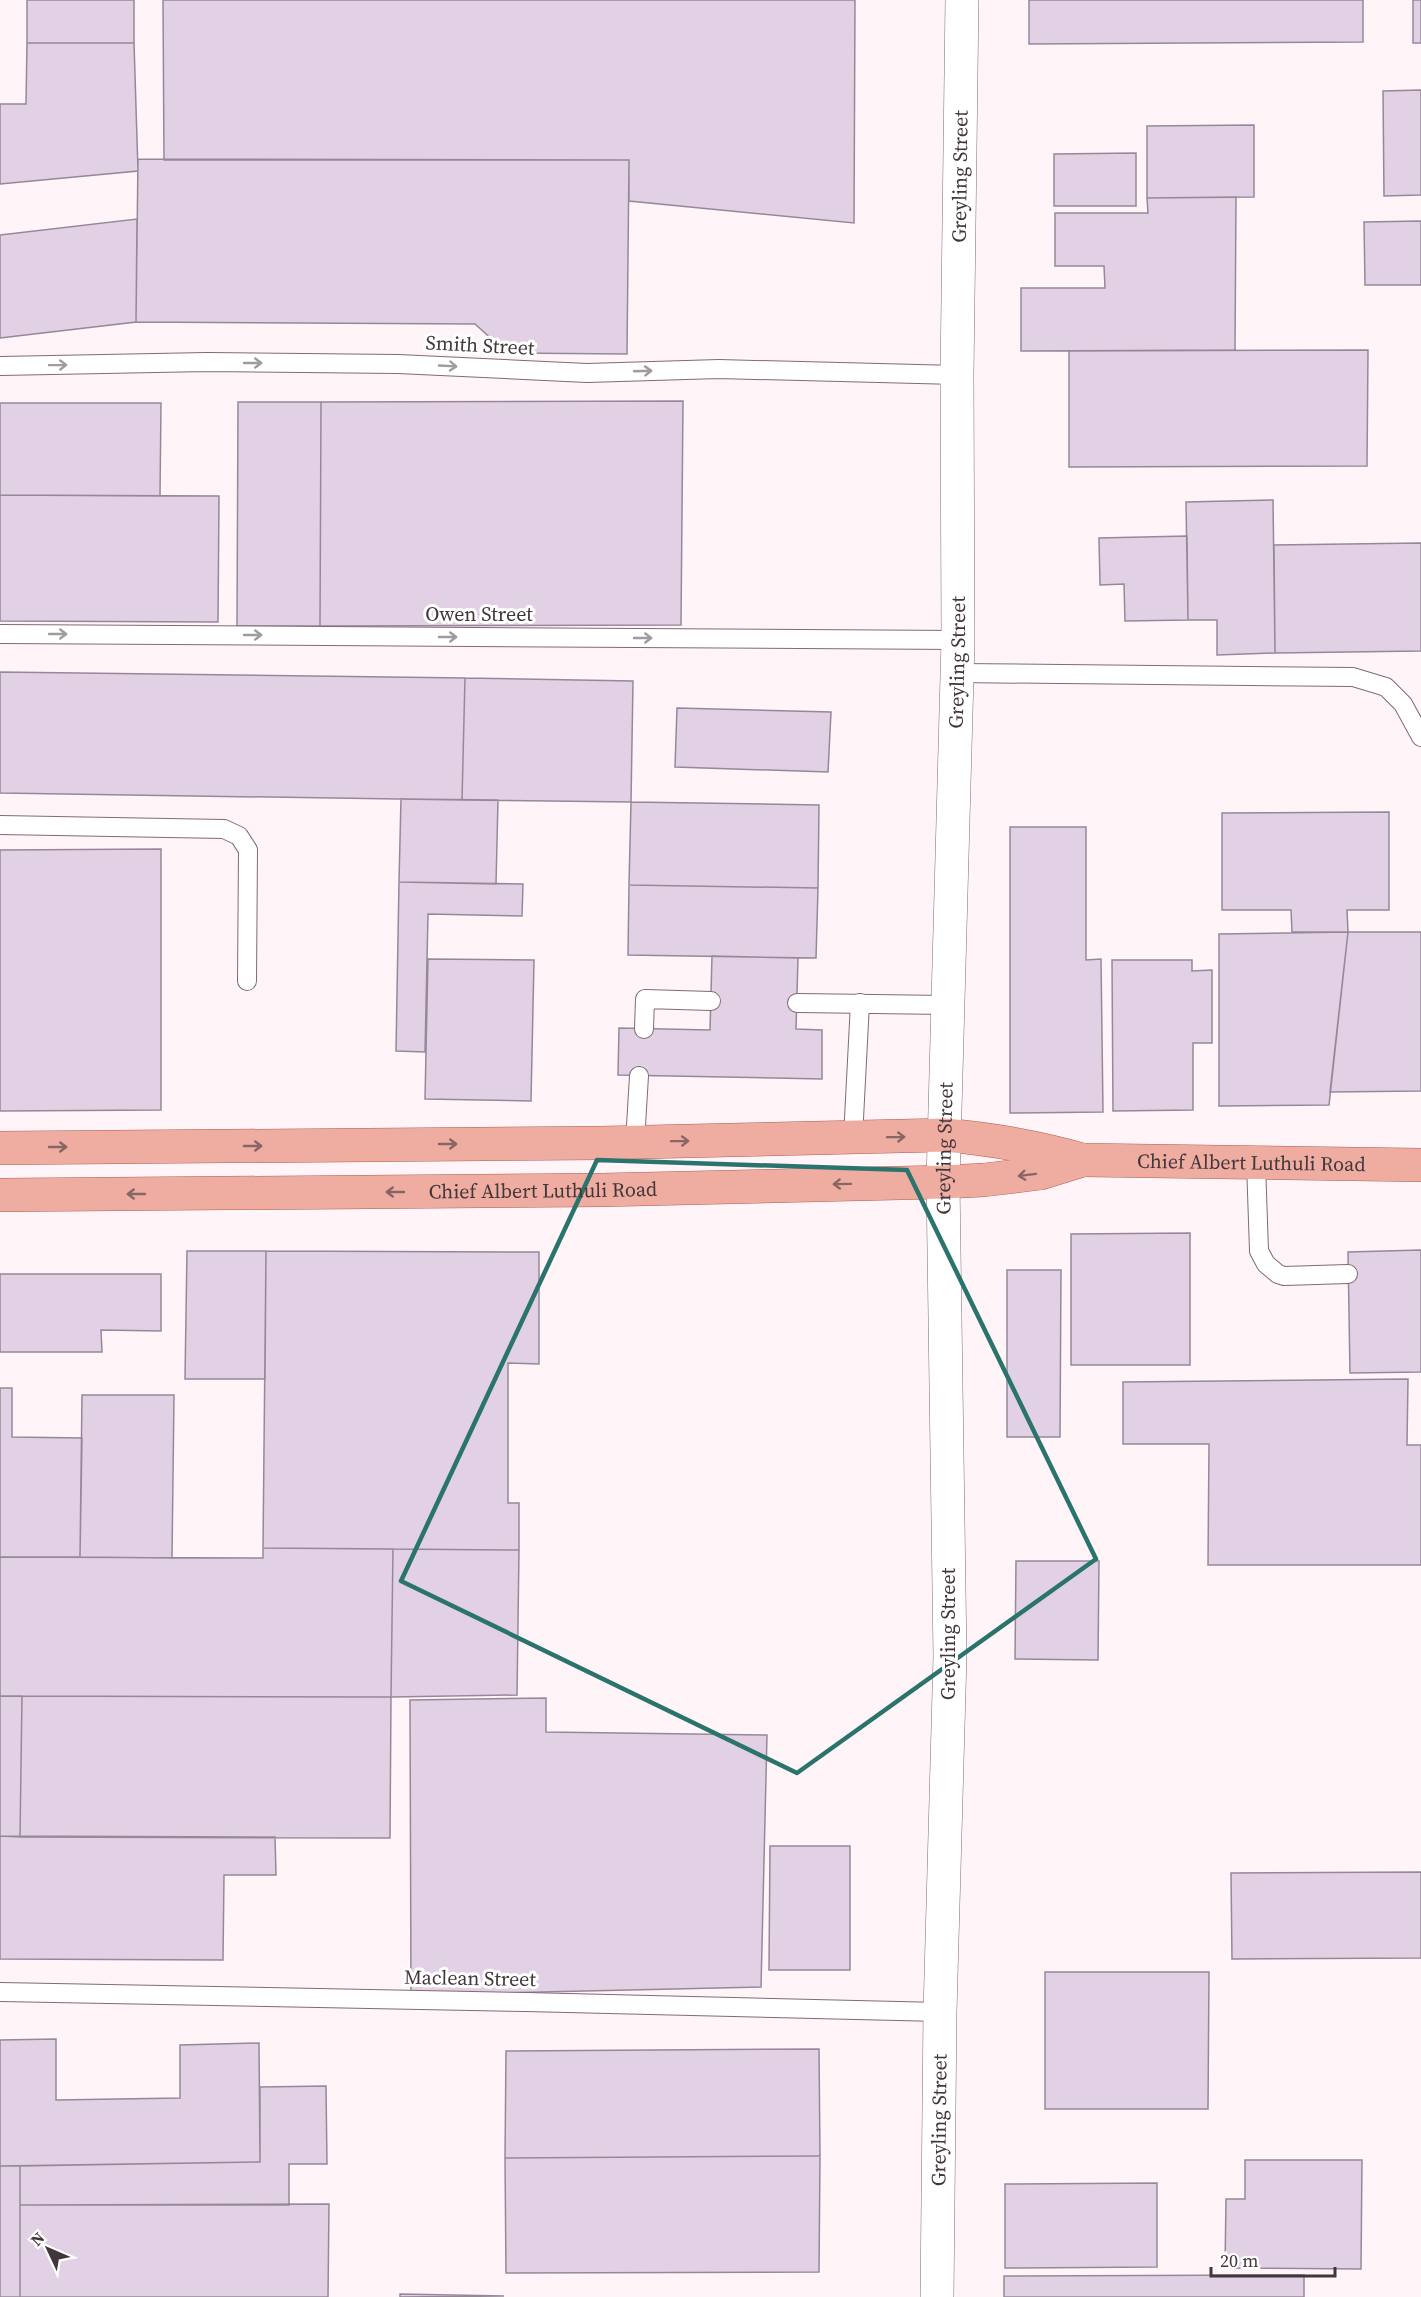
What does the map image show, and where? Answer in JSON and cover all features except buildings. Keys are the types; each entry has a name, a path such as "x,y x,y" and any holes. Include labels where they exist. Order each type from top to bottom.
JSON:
{"main road":[{"name":"Chief Albert Luthuli Road","path":"0,1148 635,1142 944,1135 1041,1148 1083,1160 1421,1165"},
{"name":"Chief Albert Luthuli Road","path":"0,1195 601,1190 943,1182 1041,1173 1083,1160"}],"street":[{"name":"Greyling Street","path":"937,2297 940,2012 950,1656 943,1182 958,640 957,375 962,0"}],"lane":[{"name":"Smith Street","path":"0,366 207,362 398,364 587,373 719,369 957,375"},
{"name":"Owen Street","path":"0,634 958,640"},
{"path":"956,673 1353,677 1386,687 1403,704 1421,737"},
{"path":"0,825 224,829 239,836 248,850 247,981"},
{"path":"644,1029 645,999 711,1001"},
{"path":"797,1003 948,1005"},
{"path":"853,1138 860,1004"},
{"path":"635,1142 639,1076"},
{"path":"1256,1163 1259,1251 1266,1264 1284,1276 1348,1274"},
{"name":"Maclean Street","path":"0,1992 940,2012"}],"highlighted area":[{"path":"597,1160 907,1170 1096,1559 797,1773 401,1581"}]}
